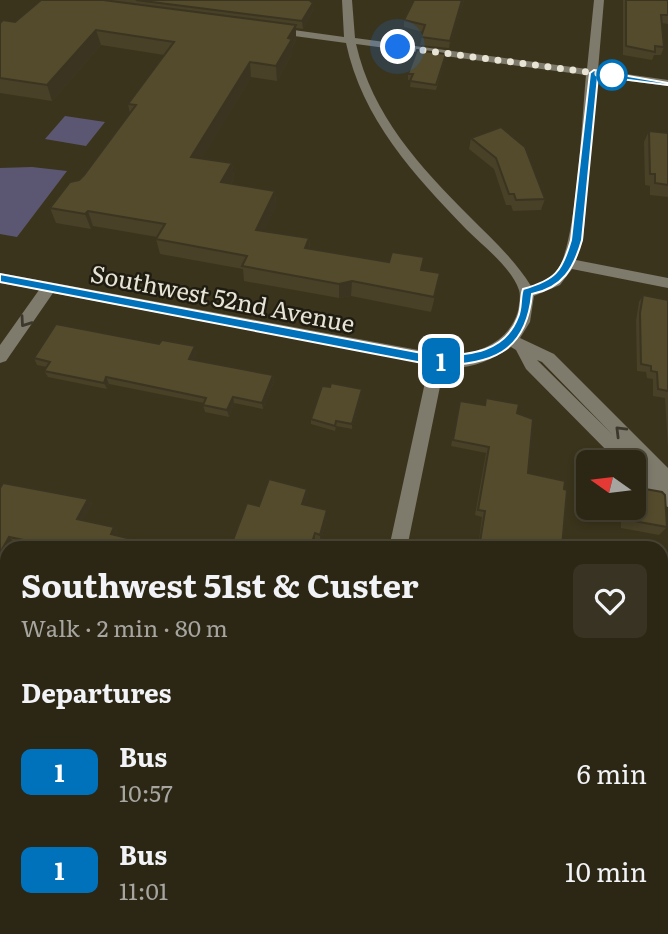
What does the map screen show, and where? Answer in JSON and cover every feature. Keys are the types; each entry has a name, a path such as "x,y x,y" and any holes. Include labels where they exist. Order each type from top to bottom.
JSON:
{"street":[{"path":"347,0 351,41 365,86 393,140 418,171 509,266 527,292 524,317 516,344"},
{"path":"527,292 544,288 554,282 570,264 576,240 599,0"},
{"path":"256,28 668,83"},
{"path":"570,264 668,283"},
{"name":"Southwest 52nd Avenue","path":"0,278 438,361 472,360 516,344"},
{"path":"0,357 50,287"},
{"path":"516,344 532,365 617,450"},
{"path":"516,344 548,358 668,480"},
{"path":"399,541 438,361"},
{"path":"646,478 668,499"}],"shaded area":[{"path":"65,116 105,122 86,146 45,139"},
{"path":"32,167 67,171 17,237 0,234 0,168"}],"building":[{"path":"41,0 103,0 296,25 288,38 292,39 276,66 250,62 191,157 232,163 221,182 275,191 256,230 309,238 305,248 389,262 392,252 424,257 421,270 440,273 434,297 352,281 339,284 242,266 247,256 156,239 165,224 88,211 85,214 50,208 70,182 79,180 84,175 136,105 128,104 174,42 96,30 47,85 0,78 0,23 3,20 15,22"},
{"path":"136,0 309,0 313,3 302,21"},
{"path":"414,0 462,0 450,41 421,37 425,25 404,20"},
{"path":"626,0 668,0 668,15 661,15 664,47 655,46 655,52 626,46"},
{"path":"417,50 446,54 436,85 410,81 413,74 408,74"},
{"path":"501,127 525,147 545,199 516,200 514,194 509,194 496,158 471,138"},
{"path":"649,131 668,133 668,185 655,183 655,174 650,174"},
{"path":"643,295 668,300 668,391 658,389 657,372 651,371 651,366 641,364 640,313"},
{"path":"56,324 159,344 162,340 195,346 189,359 273,375 262,403 233,397 227,410 203,405 206,398 106,377 104,383 44,371 50,362 34,358"},
{"path":"331,383 362,389 352,424 336,421 335,426 311,419 322,386 330,387"},
{"path":"486,398 519,404 517,413 533,419 528,473 565,481 564,489 567,490 563,541 480,541 485,511 478,510 489,447 453,440 460,401 485,405"},
{"path":"269,479 307,489 302,504 327,510 320,535 315,533 312,541 233,541 247,503 259,506"},
{"path":"3,483 88,499 77,519 114,527 111,534 140,541 28,541 9,537 7,541 0,541 0,488"},
{"path":"646,489 665,495 667,527 628,520 646,520"}],"bus line":[{"name":"1","path":"0,278 438,361 472,360 493,352 510,340 524,317 527,292 539,290 554,282 570,264 576,240 594,73 668,83"}],"route":[{"path":"398,47 618,76 612,75"}]}
